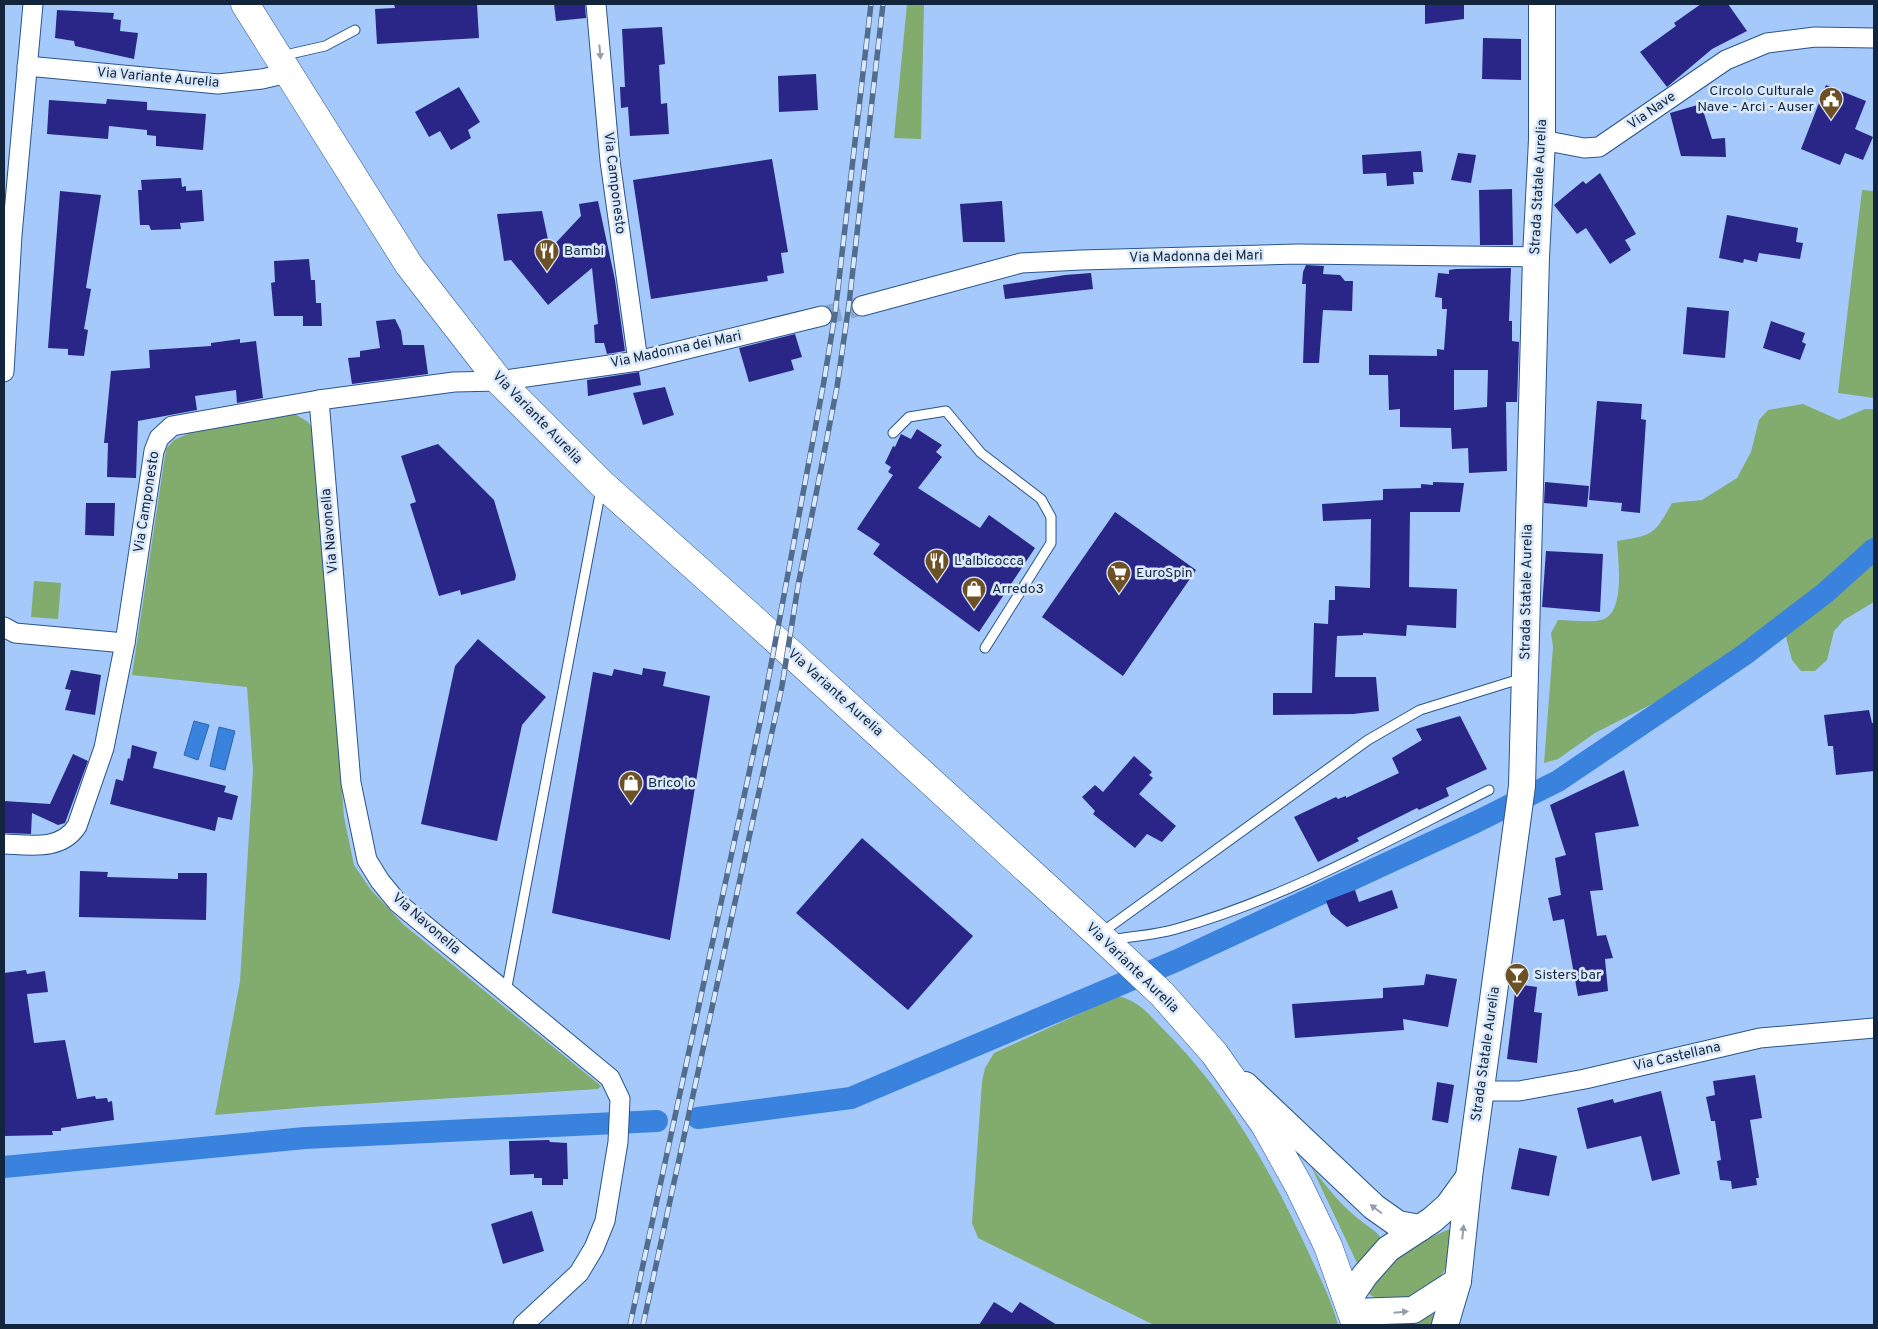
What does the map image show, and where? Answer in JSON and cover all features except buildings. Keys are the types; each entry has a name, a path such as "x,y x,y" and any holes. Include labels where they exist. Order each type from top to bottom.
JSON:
{"main road":[{"name":"Via Variante Aurelia","path":"245,4 409,265 499,382 602,484 752,617 1109,944 1162,994 1216,1056 1265,1125 1299,1186 1328,1246 1352,1313"},
{"name":"Strada Statale Aurelia","path":"1445,1325 1458,1281 1480,1091 1521,798 1536,257 1542,140 1542,4"},
{"path":"1216,1056 1374,1207 1398,1224 1420,1228"},
{"name":"Strada Statale Aurelia","path":"1352,1313 1365,1275 1388,1249 1420,1228 1448,1206 1469,1177"},
{"path":"1352,1313 1413,1310 1458,1281"}],"street":[{"path":"4,372 12,234 33,4"},
{"name":"Via Camponesto","path":"596,4 610,160 638,361"},
{"name":"Via Nave","path":"1542,140 1584,148 1599,147 1726,60 1768,43 1814,37 1874,38"},
{"name":"Via Variante Aurelia","path":"27,66 218,84 262,79 283,65"},
{"name":"Via Madonna dei Mari","path":"862,306 1021,263 1298,254 1536,257"},
{"name":"Via Madonna dei Mari","path":"499,382 638,361 822,316"},
{"name":"Via Camponesto","path":"4,844 49,845 60,842 73,834 77,826 104,748 125,643 154,450 159,438 172,426 319,400 454,382 499,382"},
{"name":"Via Navonella","path":"319,400 351,783 367,860 398,903 610,1078 620,1099 618,1142 605,1221 594,1248 579,1273 523,1325"},
{"path":"4,627 15,633 125,643"},
{"name":"Via Castellana","path":"1480,1091 1519,1090 1585,1079 1760,1038 1874,1028"}],"lane":[{"path":"283,65 355,30"},
{"path":"893,433 909,417 946,411 981,453 1041,498 1052,517 1050,543 984,648"},
{"path":"506,992 602,484"},
{"path":"1109,944 1368,740 1420,710 1525,678"},
{"path":"1109,944 1174,930 1238,909 1328,870 1489,790"}],"green space":[{"path":"907,4 924,4 921,139 894,138"},
{"path":"1862,190 1874,191 1874,398 1838,393"},
{"path":"1803,404 1839,420 1865,409 1874,409 1874,602 1844,620 1834,631 1827,660 1815,671 1801,671 1792,660 1781,618 1660,700 1595,733 1558,759 1544,763 1553,647 1551,633 1558,620 1596,621 1609,616 1614,608 1619,585 1617,541 1639,537 1652,532 1661,522 1672,503 1702,500 1737,478 1751,452 1759,420 1768,410"},
{"path":"295,414 308,422 314,431 344,817 354,865 371,890 404,925 601,1086 598,1089 310,1107 215,1115 240,981 253,770 247,687 132,675 166,449 174,440 190,433"},
{"path":"34,581 61,583 58,619 31,617"},
{"path":"1118,996 1132,1001 1148,1013 1187,1054 1229,1108 1265,1166 1297,1227 1333,1308 1338,1325 1154,1325 978,1238 972,1223 982,1082 985,1068 994,1053"},
{"path":"1311,1166 1342,1204 1380,1237 1381,1240 1357,1263"},
{"path":"1454,1227 1450,1259 1437,1281 1427,1289 1404,1301 1392,1302 1379,1299 1368,1293 1392,1258 1420,1242"},
{"path":"1440,1312 1433,1325 1401,1325"},
{"path":"1382,1323 1401,1325 1383,1325"}],"water":[{"path":"194,721 209,725 198,760 184,755"},
{"path":"219,727 235,731 225,770 210,766"}],"waterway":[{"path":"698,1118 851,1098 1178,960 1476,822 1558,781 1744,655 1825,593 1874,549"},
{"path":"4,1167 305,1138 657,1121"}],"tunnel":[{"path":"822,316 862,306"}],"railway":[{"path":"630,1325 762,713 824,381 835,314 871,4"},
{"path":"643,1325 782,686 798,586 837,387 849,304 883,4"}],"place":[{"name":"Circolo Culturale Nave - Arci - Auser","path":"1831,120"},
{"name":"Bambi","path":"547,272"},
{"name":"L'albicocca","path":"937,582"},
{"name":"EuroSpin","path":"1119,594"},
{"name":"Arredo3","path":"974,610"},
{"name":"Brico io","path":"631,804"},
{"name":"Sisters bar","path":"1517,996"}]}
